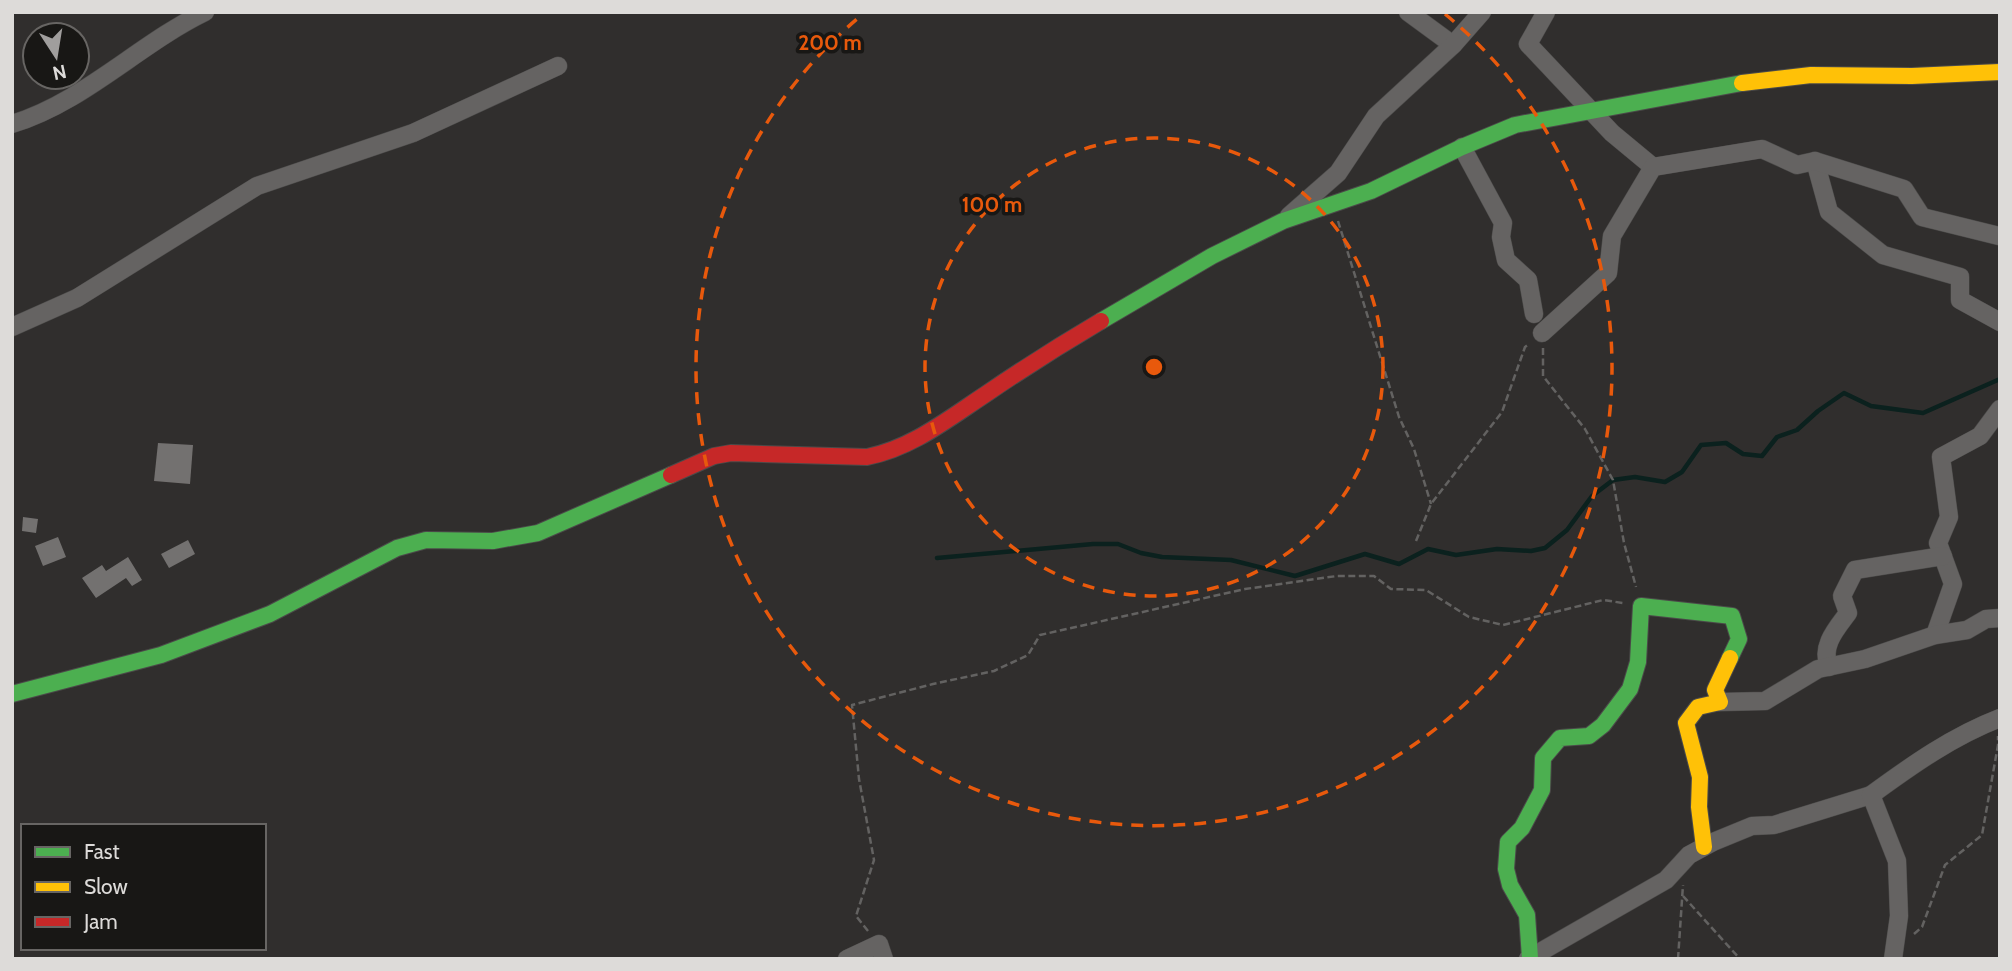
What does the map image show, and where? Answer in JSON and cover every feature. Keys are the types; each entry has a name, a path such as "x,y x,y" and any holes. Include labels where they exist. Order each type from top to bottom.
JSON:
{"street":[{"path":"12,124 38,116 124,64 181,24 205,12"},
{"path":"1408,12 1453,45"},
{"path":"1283,221 1338,173 1376,116 1453,45 1482,12"},
{"path":"1546,12 1528,44 1612,133 1653,167 1762,149 1797,165 1815,161 1903,189 1922,217 1999,236"},
{"path":"12,327 77,298 257,186 413,133 558,66"},
{"path":"12,694 161,655 270,614 397,548 426,540 494,541 538,533 714,456 731,453 867,457 888,453 918,439 1056,347 1212,256 1283,221 1371,191 1515,125 1741,83 1811,75 1912,76 2000,72"},
{"path":"1462,147 1503,223 1501,237 1506,260 1528,280 1534,314"},
{"path":"1815,161 1829,212 1883,255 1960,277 1961,300 2000,322"},
{"path":"1542,333 1608,273 1612,236 1653,167"},
{"path":"1935,635 1953,584 1938,543 1949,517 1941,457 1980,436 2000,409"},
{"path":"1829,667 1826,661 1829,639 1848,612 1842,596 1855,570 1943,556"},
{"path":"1720,702 1714,690 1739,639 1732,616 1641,606 1639,662 1630,690 1603,725 1589,736 1560,738 1543,758 1542,790 1522,828 1508,842 1506,869 1510,885 1527,915 1529,958 1666,880 1684,861 1704,847 1752,826 1774,825 1871,795 1919,760 1982,724 1998,718"},
{"path":"1704,847 1699,807 1700,777 1686,723 1698,707 1720,702 1765,701 1818,669 1865,659 1935,635 1967,629 1986,619 2000,618"},
{"path":"1871,795 1898,860 1899,916 1894,956"},
{"path":"848,959 881,951"}],"path":[{"path":"1333,206 1399,418 1414,449 1431,504"},
{"path":"1416,541 1431,504 1502,412 1525,347 1542,333"},
{"path":"881,951 856,916 874,860 859,779 852,705 994,671 1028,655 1040,635 1245,589 1337,576 1374,576 1391,589 1426,590 1469,617 1503,625 1603,600 1641,606 1624,543 1613,480 1586,429 1543,376 1542,333"},
{"path":"1894,956 1922,927 1945,865 1982,835 1998,745 1998,718"},
{"path":"1678,959 1684,861"},
{"path":"1683,896 1741,959"}],"building":[{"path":"158,443 193,445 190,484 154,481"},
{"path":"23,517 38,519 36,533 22,531"},
{"path":"58,537 66,557 43,566 35,546"},
{"path":"188,540 195,554 169,568 161,554"},
{"path":"128,557 142,580 132,586 126,578 96,598 82,578 102,565 106,571"}],"waterway":[{"path":"937,558 1118,544 1141,553 1162,557 1231,560 1295,576 1365,554 1399,564 1428,549 1456,555 1497,549 1531,551 1545,548 1567,530 1592,496 1613,480 1635,477 1665,482 1682,472 1701,445 1726,443 1743,454 1762,456 1777,437 1797,430 1844,393 1871,406 1923,413 2000,379"}],"traffic: fast":[{"path":"1101,321 1212,256 1283,221 1371,191 1515,125 1742,83"},
{"path":"12,694 161,655 270,614 397,548 426,540 493,541 538,533 671,475"},
{"path":"1530,958 1527,915 1510,885 1506,869 1508,842 1522,828 1542,790 1543,758 1560,738 1589,736 1603,725 1630,689 1638,662 1641,606 1732,616 1739,639 1730,658"}],"traffic: slow":[{"path":"1742,83 1811,75 1912,76 2000,72"},
{"path":"1704,847 1699,807 1700,777 1686,723 1698,707 1720,702 1715,690 1730,658"}],"traffic: jam":[{"path":"671,475 714,456 731,453 867,457 883,453 929,432 1101,321"}]}
